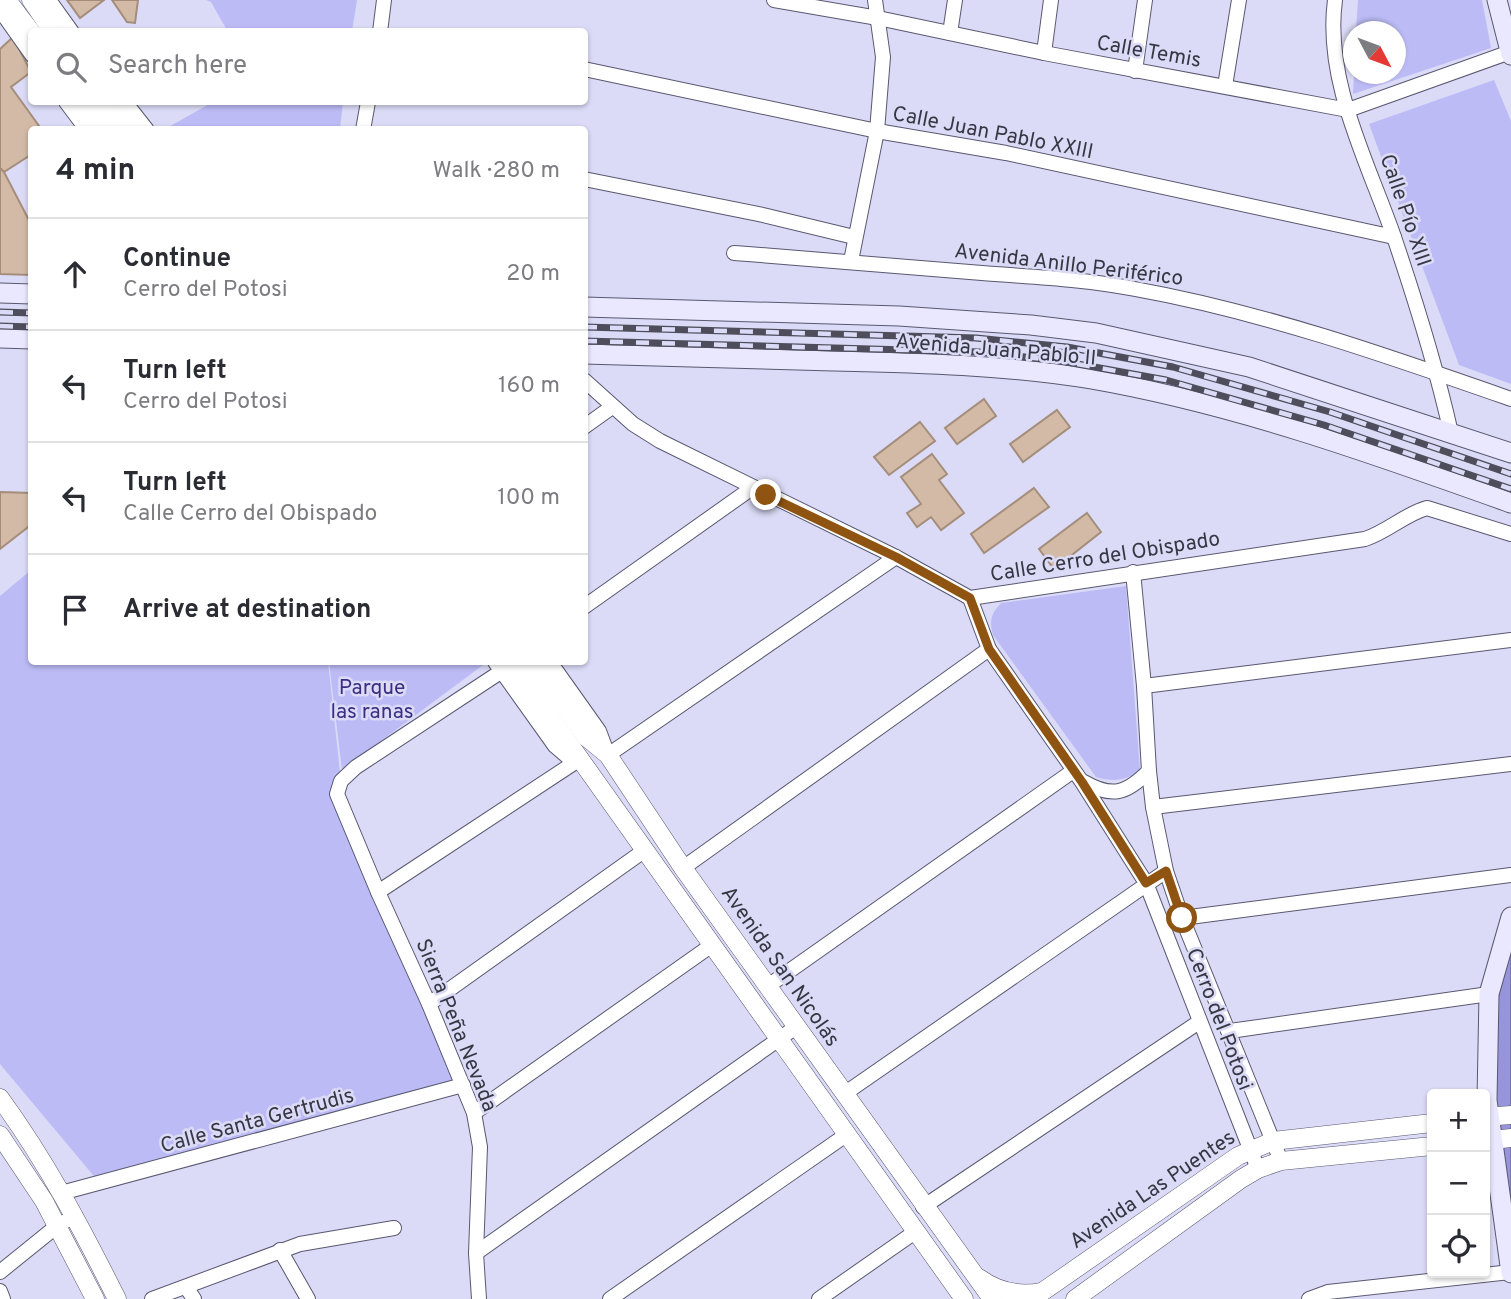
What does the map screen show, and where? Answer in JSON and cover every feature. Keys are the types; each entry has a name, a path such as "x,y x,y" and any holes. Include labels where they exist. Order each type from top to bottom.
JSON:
{"main road":[{"path":"1497,0 1510,53"},
{"path":"0,293 28,294"},
{"name":"Avenida Juan Pablo II","path":"588,307 899,316 1031,325 1096,333 1249,367 1511,453"},
{"path":"0,338 28,339"},
{"name":"Avenida Juan Pablo II","path":"588,354 891,362 1018,370 1088,379 1240,414 1511,503"},
{"path":"1511,917 1489,994 1511,1272"}],"street":[{"path":"7,0 28,28"},
{"path":"31,0 50,28"},
{"path":"49,0 69,28"},
{"path":"380,28 384,0"},
{"name":"Calle Temis","path":"774,0 1349,110"},
{"path":"851,261 877,131 883,57 874,0"},
{"path":"950,33 955,0"},
{"path":"1044,53 1051,0"},
{"path":"1135,71 1145,0"},
{"path":"1225,86 1239,0"},
{"name":"Calle Pío XIII","path":"1335,0 1332,21 1333,49 1349,110 1438,373 1451,433"},
{"path":"0,10 28,49"},
{"path":"1349,110 1510,53"},
{"name":"Calle Juan Pablo XXIII","path":"588,70 877,131 1006,153 1394,237"},
{"path":"68,105 84,126"},
{"path":"85,105 103,126"},
{"path":"107,105 125,126"},
{"path":"127,105 144,126"},
{"path":"364,126 367,105"},
{"path":"588,180 763,215 854,237"},
{"name":"Avenida Anillo Periférico","path":"734,253 851,261 1131,288 1195,300 1438,373 1511,399"},
{"name":"Calle Cerro del Obispado","path":"588,384 633,424 660,441 896,557 970,598 1365,539 1427,508 1511,534"},
{"path":"588,424 612,407"},
{"path":"588,604 752,488"},
{"path":"552,665 598,731 608,755 896,557"},
{"name":"Cerro del Potosi","path":"1133,572 1149,771 1166,871 1182,918 1281,1161"},
{"name":"Cerro del Potosi","path":"970,598 989,649 1078,776 1146,883 1258,1169"},
{"path":"1144,686 1511,640"},
{"path":"683,869 989,649"},
{"path":"503,665 555,746 569,758 580,759"},
{"name":"Avenida San Nicolás","path":"503,665 578,740 608,755 683,869 923,1207 992,1299"},
{"name":"Sierra Peña Nevada","path":"479,1299 476,1253 480,1147 474,1113 337,794 341,781 356,767 503,665"},
{"name":"Avenida San Nicolás","path":"535,665 578,740 580,759 959,1295"},
{"path":"378,892 580,759"},
{"path":"1153,807 1511,765"},
{"path":"768,986 1078,776 1103,792 1122,791 1138,782 1149,771"},
{"path":"429,1004 645,849"},
{"path":"844,1094 1166,871"},
{"path":"1182,918 1511,875"},
{"path":"474,1113 712,945"},
{"path":"1230,1031 1489,994"},
{"path":"923,1207 1199,1022"},
{"path":"476,1253 796,1027"},
{"name":"Calle Santa Gertrudis","path":"61,1194 463,1084"},
{"path":"0,1098 22,1128 75,1216 117,1299"},
{"name":"Avenida Las Puentes","path":"1036,1296 1249,1150 1273,1142 1427,1124"},
{"path":"22,1128 2,1143 44,1201 95,1299"},
{"path":"610,1299 846,1135"},
{"name":"Avenida Las Puentes","path":"1076,1299 1258,1169 1281,1161 1427,1146"},
{"path":"0,1272 57,1226 75,1216"},
{"path":"152,1299 190,1293 280,1250 319,1239 394,1228"},
{"path":"819,1299 915,1232"},
{"path":"280,1250 308,1299"},
{"path":"1309,1299 1328,1292 1511,1272"},
{"path":"972,1273 986,1283 1013,1294 1036,1296"},
{"path":"0,1292 4,1299"}],"green space":[{"path":"206,0 357,0 352,28 226,28 211,2"},
{"path":"1358,0 1482,0 1491,48 1406,76 1406,21 1357,21"},
{"path":"1494,80 1511,121 1511,384 1459,365 1369,124"},
{"path":"1354,84 1383,84 1353,94"},
{"path":"208,105 343,105 340,126 170,126"},
{"path":"28,573 28,665 328,665 341,781 341,805 453,1080 418,1093 98,1181 0,1064 0,596"},
{"path":"1126,586 1140,770 1119,780 1108,780 1096,777 993,635 991,621 1001,603"},
{"name":"Parque las ranas","path":"329,665 483,665 342,770"}],"shaded area":[{"path":"1511,917 1511,1273 1488,1055"}],"building":[{"path":"67,0 104,0 80,18"},
{"path":"112,0 138,0 135,23 127,22"},
{"path":"13,37 28,66 28,74 11,87 39,126 28,126 28,157 4,172 0,168 0,49"},
{"path":"0,168 28,218 28,275 0,274"},
{"path":"984,399 996,416 957,444 945,428"},
{"path":"1057,410 1070,427 1023,462 1010,444"},
{"path":"920,422 935,441 889,475 874,457"},
{"path":"932,454 947,474 939,480 964,513 941,530 931,517 917,527 907,513 921,504 901,477"},
{"path":"1034,488 1049,507 984,553 971,534"},
{"path":"0,492 28,493 28,527 0,549"},
{"path":"1087,513 1101,532 1054,569 1039,549"}],"railway":[{"path":"0,312 28,313"},
{"path":"0,326 28,327"},
{"path":"588,327 976,338 1067,347 1173,367 1330,412 1511,474"},
{"path":"588,341 980,352 1061,361 1166,380 1324,425 1511,489"}],"route":[{"path":"766,495 896,557 970,598 989,649 1082,782 1146,883 1166,871 1182,918"}]}
